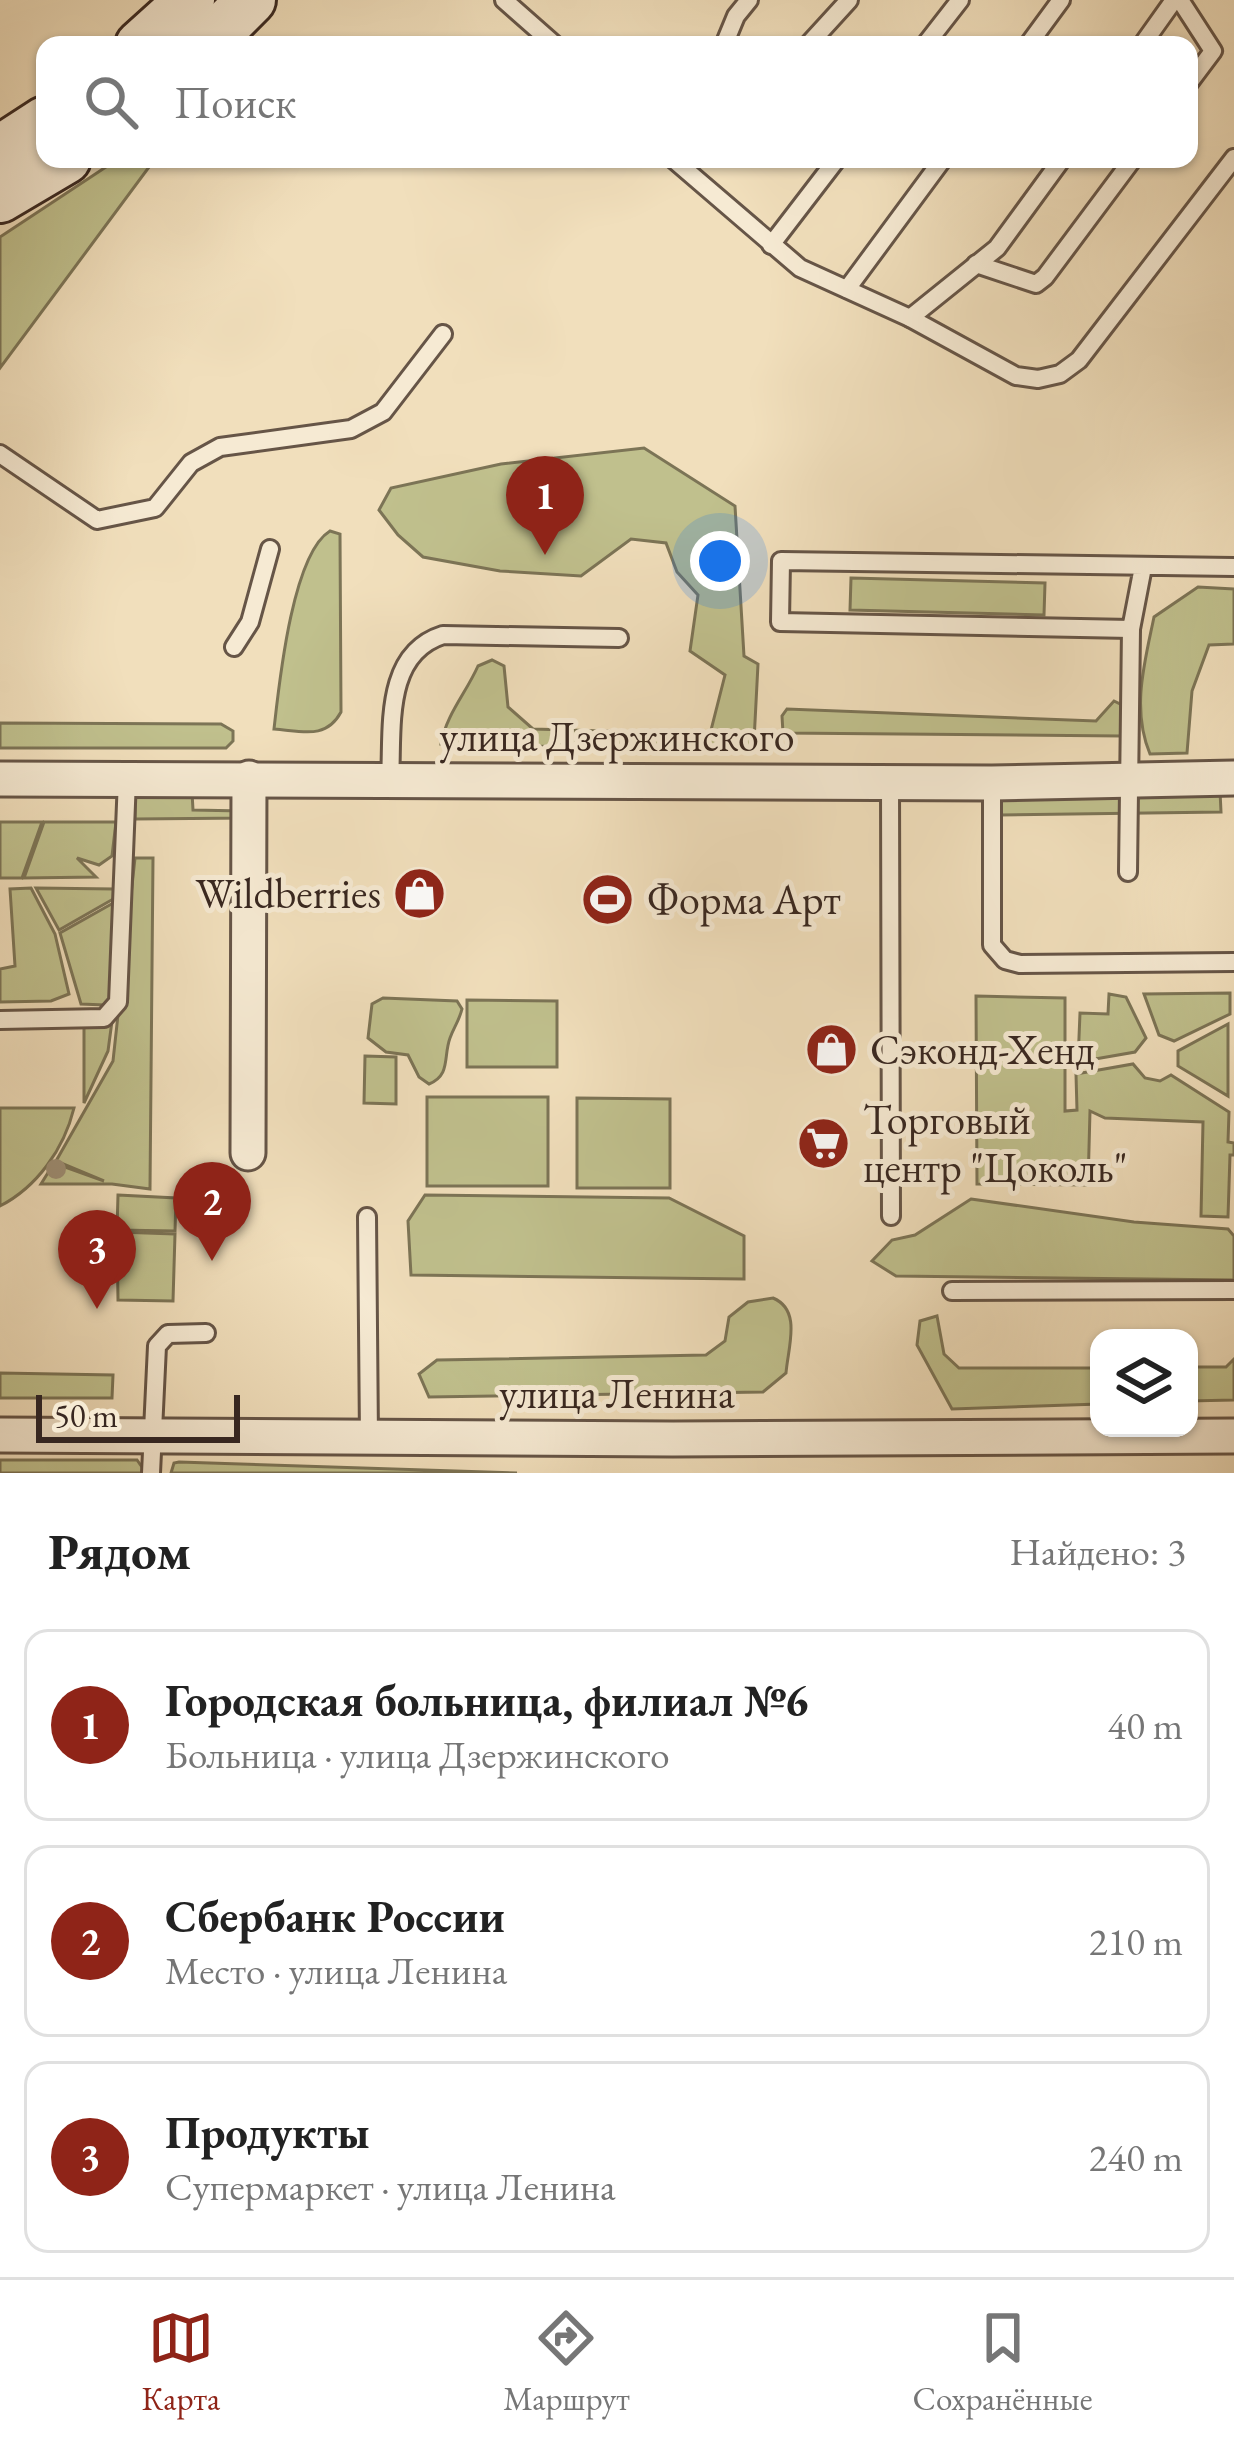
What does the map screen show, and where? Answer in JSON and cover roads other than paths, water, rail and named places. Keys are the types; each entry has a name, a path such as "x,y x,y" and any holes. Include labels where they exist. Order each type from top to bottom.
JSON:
{"main road":[{"path":"150,36 190,0"},
{"path":"215,36 251,0"},
{"path":"0,150 36,127"},
{"path":"0,198 51,168"}],"street":[{"path":"248,1153 249,778"},
{"name":"улица Дзержинского","path":"0,779 992,783 1234,778"},
{"name":"улица Ленина","path":"0,1435 1234,1436"}],"lane":[{"path":"505,0 545,36"},
{"path":"728,36 749,0"},
{"path":"816,36 849,0"},
{"path":"932,36 960,0"},
{"path":"1035,36 1061,0"},
{"path":"1149,36 1177,0 1213,51 1198,71"},
{"path":"683,168 800,268 1016,376 1038,379 1060,374 1079,360 1234,158"},
{"path":"771,245 831,168"},
{"path":"847,290 936,168"},
{"path":"910,319 997,248 1055,168"},
{"path":"976,264 1036,284 1126,168"},
{"path":"0,454 97,520 154,508 191,464 220,446 351,429 383,412 442,334"},
{"path":"234,647 250,622 270,549"},
{"path":"1131,628 779,622 782,561 1234,567"},
{"path":"1128,872 1131,628 1143,567"},
{"path":"390,780 396,691 403,669 419,646 443,635 619,638"},
{"path":"0,1020 104,1018 118,1002 127,779"},
{"path":"890,782 891,1216"},
{"path":"992,783 992,945 1005,960 1020,964 1234,962"},
{"path":"367,1217 369,1438"},
{"path":"952,1291 1234,1290"},
{"path":"152,1473 157,1346 168,1334 206,1333"}],"place":[{"name":"Городская больница, филиал №6","path":"545,555"},
{"name":"Wildberries","path":"420,893"},
{"name":"Форма Арт","path":"608,899"},
{"name":"Сэконд-Хенд","path":"831,1049"},
{"name":"Торговый центр \"Цоколь\"","path":"824,1143"},
{"name":"Сбербанк России","path":"212,1261"},
{"name":"Продукты","path":"97,1309"}]}
